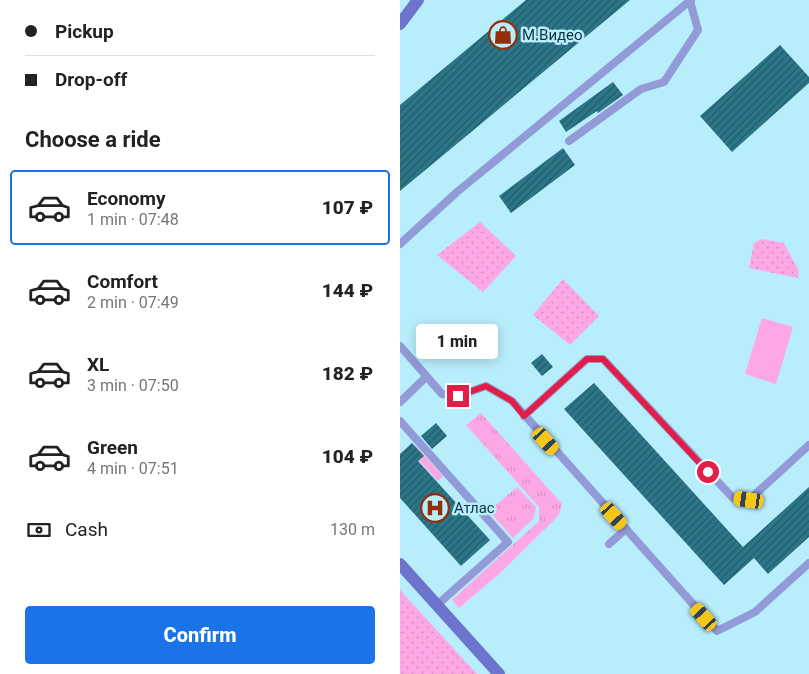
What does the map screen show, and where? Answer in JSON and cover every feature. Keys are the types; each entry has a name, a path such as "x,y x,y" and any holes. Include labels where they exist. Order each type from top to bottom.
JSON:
{"street":[{"path":"400,24 418,0"},
{"path":"400,564 499,674"}],"lane":[{"path":"400,244 457,192 690,0 698,30 664,82 641,89 569,141"},
{"path":"400,346 442,394 458,396 486,386 512,401 716,631 755,612 809,563"},
{"path":"524,416 587,359 603,359 733,498 749,500 809,445"},
{"path":"400,402 426,377"},
{"path":"400,421 508,542 437,605"},
{"path":"609,544 626,529"}],"green space":[{"path":"480,222 516,256 483,292 437,255"},
{"path":"762,239 784,243 799,271 798,278 749,268 754,243"},
{"path":"563,279 599,316 570,345 533,315"},
{"path":"762,318 793,327 776,384 745,374"},
{"path":"481,413 562,504 559,515 498,575 459,608 452,600 539,521 539,507 466,425"},
{"path":"415,445 443,476 438,481 409,450"},
{"path":"517,487 536,507 534,518 513,538 489,511"},
{"path":"400,590 477,674 400,674"}],"building":[{"path":"526,0 630,0 400,191 400,105"},
{"path":"780,45 809,77 809,83 732,152 700,116"},
{"path":"613,82 623,95 566,132 559,121"},
{"path":"563,148 575,165 511,213 499,196"},
{"path":"542,354 553,367 542,376 531,363"},
{"path":"594,383 743,547 809,487 809,537 768,574 754,558 724,585 564,409"},
{"path":"436,423 447,436 432,449 421,436"},
{"name":"Атлас","path":"412,443 424,456 418,461 490,540 461,566 400,498 400,454"}],"place":[{"name":"М.Видео","path":"503,35"},
{"name":"Атлас","path":"435,508"}],"route":[{"path":"458,396 486,386 512,401 524,416 587,359 603,359 708,472"}]}
